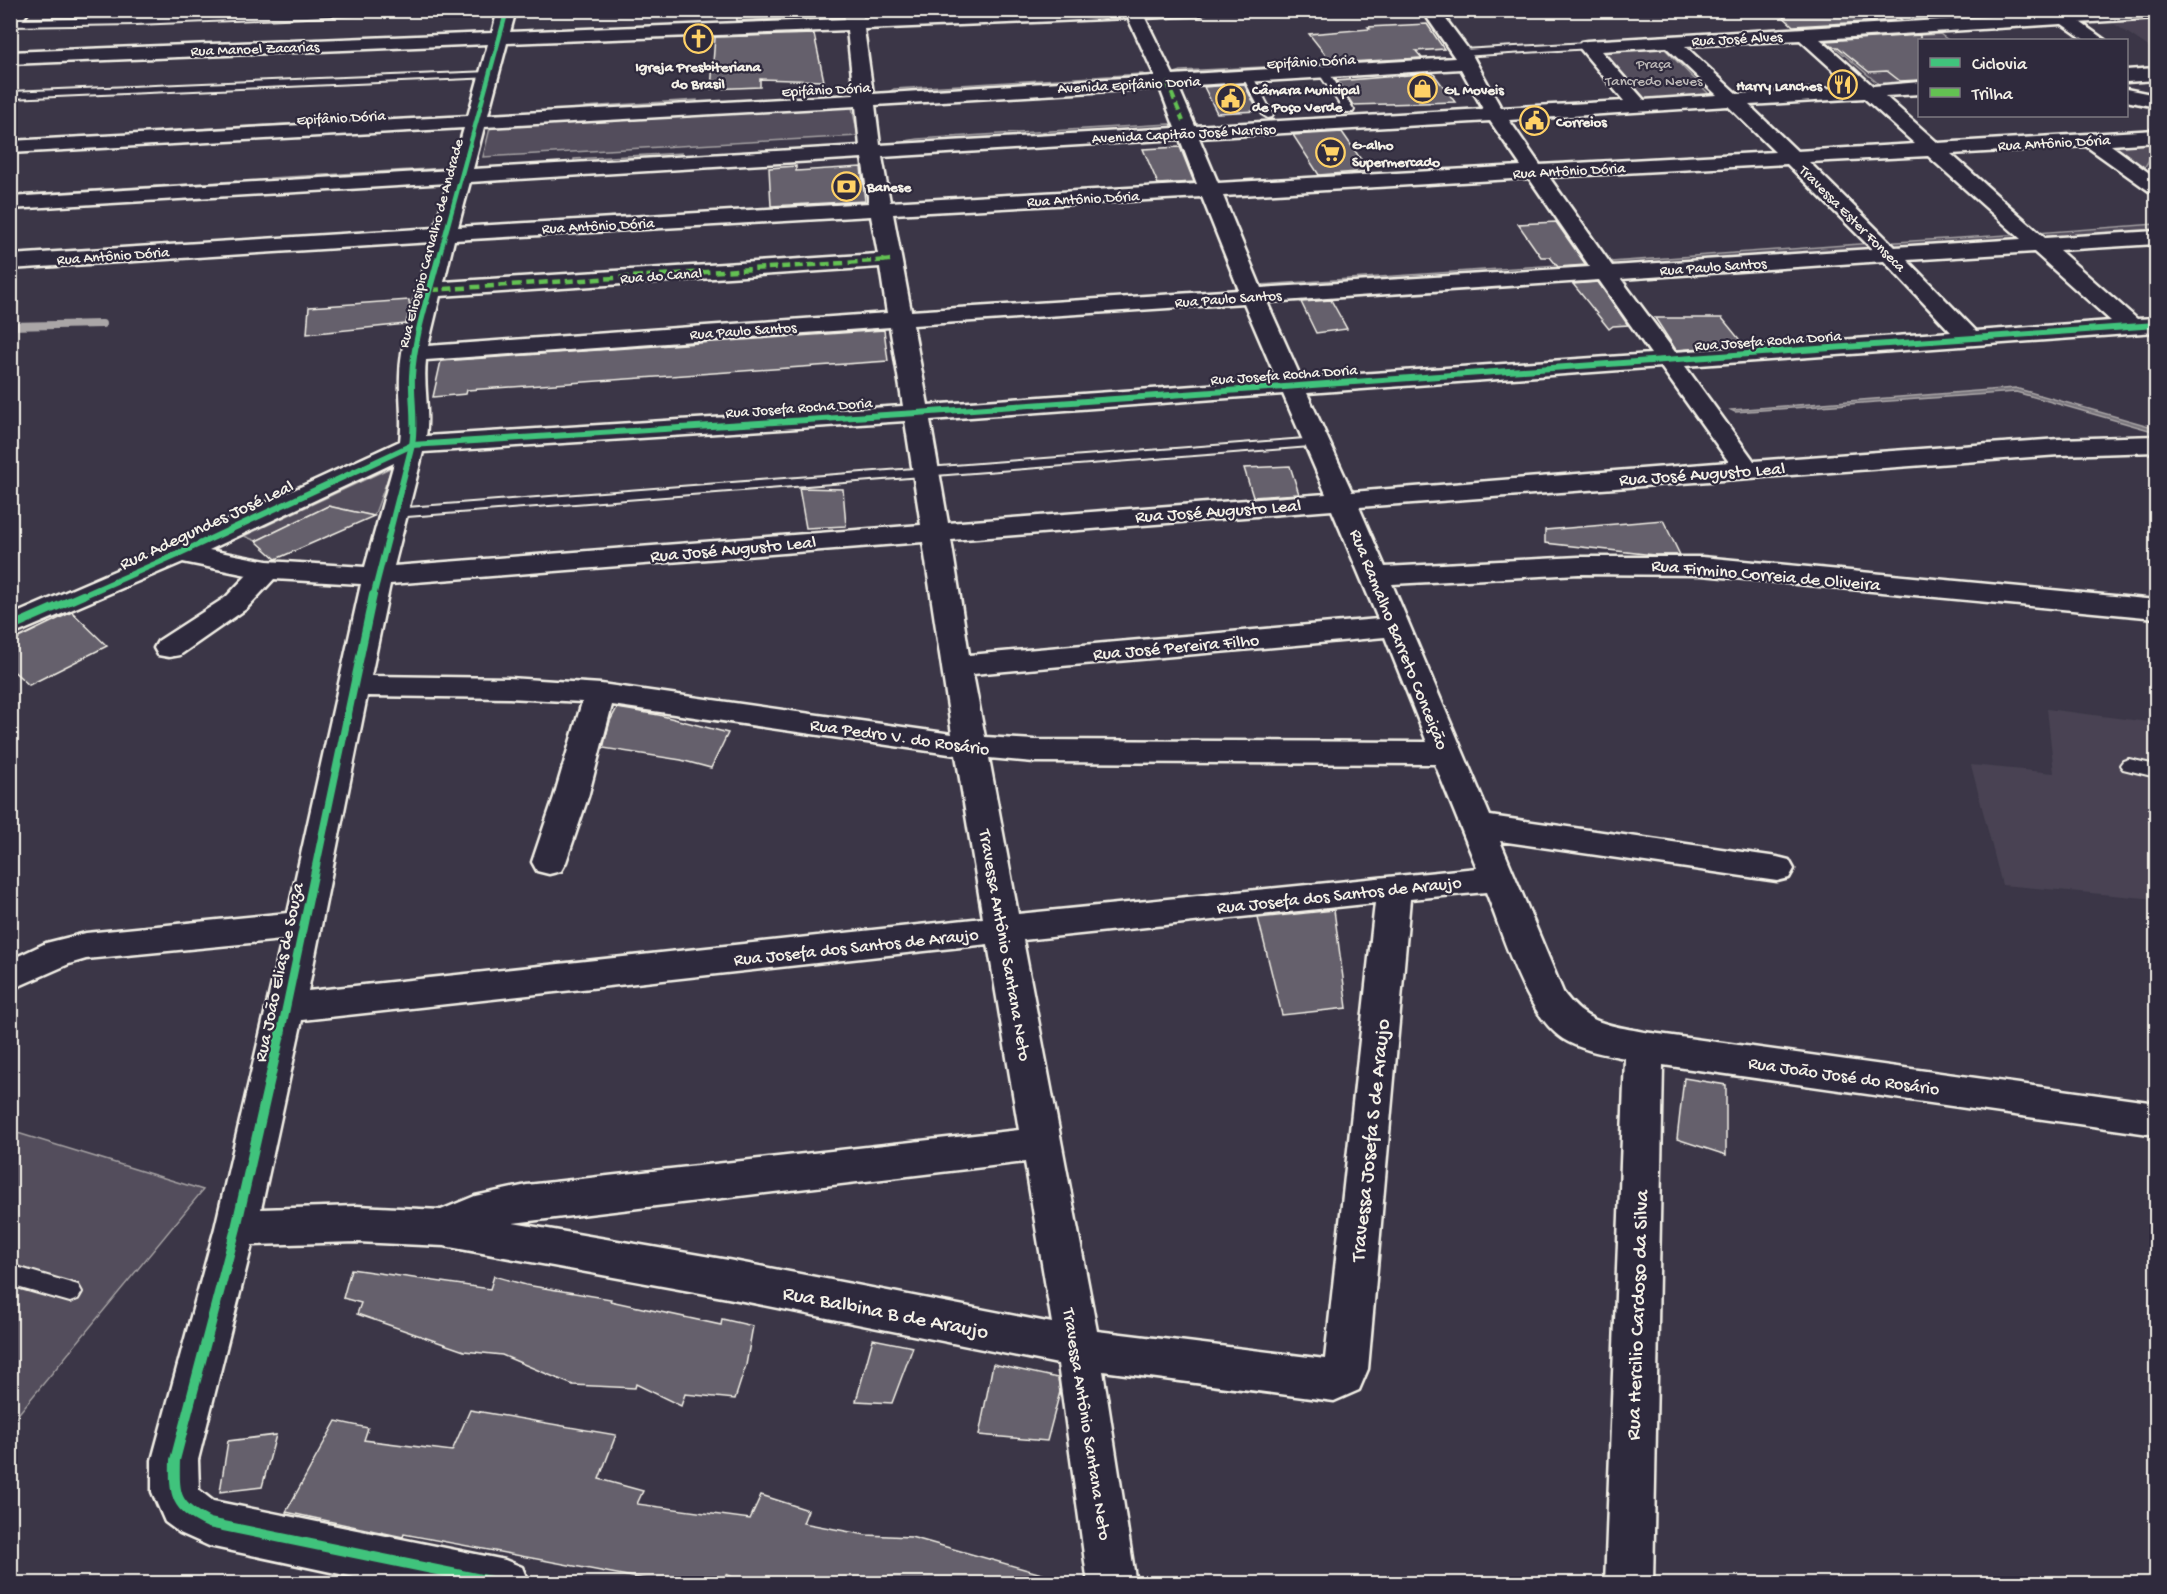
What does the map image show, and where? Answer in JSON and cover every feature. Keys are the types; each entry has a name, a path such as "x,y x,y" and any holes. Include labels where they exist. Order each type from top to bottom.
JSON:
{"street":[{"path":"11,23 22,10"},
{"name":"Rua Eliosipio Carvalho de Andrade","path":"412,445 415,425 412,376 416,348 445,233 507,10"},
{"name":"Rua Manoel Zacarias","path":"10,58 499,38 853,17 1200,10"},
{"path":"1430,10 1464,58 1492,109 1535,172 1747,469"},
{"path":"1918,10 1957,39"},
{"name":"Rua Ramalho Barreto Conceição","path":"1134,12 1186,127 1209,191 1250,289 1376,576 1547,998"},
{"path":"1939,27 2056,14 2157,13"},
{"path":"2056,14 2094,39"},
{"name":"Travessa Antônio Santana Neto","path":"853,17 881,210 937,532 956,666 1078,1347 1112,1584"},
{"name":"Rua José Alves","path":"1670,41 1939,27"},
{"path":"1804,34 2041,245 2144,326"},
{"path":"1587,46 1670,41 1732,100"},
{"path":"1587,46 1640,106"},
{"name":"Avenida Epifânio Doria","path":"1164,76 1248,77 1320,67 1436,65 1464,58"},
{"name":"Epifânio Dória","path":"10,147 147,134 1464,58"},
{"path":"2128,61 2152,74"},
{"path":"1436,65 1457,94"},
{"path":"2128,76 2152,74"},
{"path":"1492,109 1640,106 1918,88"},
{"name":"Avenida Capitão José Narciso","path":"1186,127 1269,115 1353,116 1457,94 1492,109"},
{"path":"2128,95 2157,101"},
{"name":"Travessa Ester Fonseca","path":"1732,100 1791,156 1971,339"},
{"name":"Avenida Capitão José Narciso","path":"254,182 1492,109"},
{"name":"Epifânio Dória","path":"10,135 147,134"},
{"name":"Rua Antônio Dória","path":"10,262 445,233 2157,136"},
{"path":"2091,140 2154,180"},
{"path":"10,192 254,182"},
{"path":"10,203 254,182"},
{"name":"Rua Paulo Santos","path":"1882,247 2022,227 2157,219"},
{"name":"Rua Paulo Santos","path":"416,348 1882,247 2041,245 2157,237"},
{"name":"Rua do Canal","path":"431,290 890,260"},
{"name":"Rua Josefa Rocha Doria","path":"412,445 917,413 2144,326"},
{"name":"Rua José Augusto Leal","path":"180,553 267,570 377,576 1747,469 2059,447 2157,444"},
{"name":"Rua João Elias de Souza","path":"412,445 377,576 286,1008 236,1228 175,1460 176,1492 179,1505 187,1513 208,1523 436,1576"},
{"name":"Rua Adegundes José Leal","path":"10,627 180,553 412,445"},
{"name":"Rua Firmino Correia de Oliveira","path":"1376,576 1602,564 1660,564 1726,568 2157,609"},
{"path":"169,648 236,603 267,570"},
{"name":"Rua José Pereira Filho","path":"956,666 1396,627"},
{"name":"Rua Pedro V. do Rosário","path":"355,686 517,688 600,694 971,748 1046,751 1447,753"},
{"path":"549,862 571,797 600,694"},
{"path":"1476,826 1777,869"},
{"name":"Rua Josefa dos Santos de Araujo","path":"286,1008 1498,878"},
{"name":"Travessa Josefa S de Araujo","path":"1329,1382 1343,1376 1346,1369 1394,889"},
{"path":"10,976 59,953 86,946 303,925"},
{"name":"Rua João José do Rosário","path":"1547,998 1557,1014 1570,1027 1588,1035 1644,1047 2157,1119"},
{"name":"Rua Hercilio Cardoso da Silva","path":"1629,1584 1644,1047"},
{"name":"Rua Balbina B de Araujo","path":"444,1228 475,1214 527,1202 1041,1144"},
{"name":"Rua Balbina B de Araujo","path":"236,1228 357,1224 444,1228 694,1273 1078,1347 1329,1382"},
{"path":"436,1576 506,1584"}],"lane":[{"path":"11,23 127,21 403,10"},
{"path":"1464,58 1587,46"},
{"path":"1320,67 1353,116"},
{"path":"10,94 489,75"},
{"path":"1248,77 1269,115"},
{"path":"394,513 927,474 1317,442"},
{"path":"2129,765 2157,771"},
{"path":"10,1275 70,1292"}],"shaded area":[{"path":"2156,20 2156,52 2113,23"},
{"path":"2015,388 2156,428 2156,432 2016,392 1735,412 1731,410"},
{"path":"2047,709 2156,723 2156,899 2002,885 1971,765 2054,773"}],"green space":[{"path":"1940,34 1947,39 1918,39 1918,84 1881,86 1828,41"},
{"name":"Praça Tancredo Neves","path":"1662,46 1712,97 1646,100 1599,49"},
{"path":"1307,65 1316,67 1184,78 1169,75 1181,71"},
{"path":"1142,74 1150,77 889,95 887,93 894,89"},
{"path":"697,100 696,105 583,112 584,107"},
{"path":"852,107 858,136 483,157 490,128"},
{"path":"396,119 390,122 161,134 160,131"},
{"path":"1176,125 1178,129 908,145 905,143 917,139"},
{"path":"2156,139 2156,148 2142,172 2102,143"},
{"path":"682,153 683,158 574,163 574,159"},
{"path":"446,168 446,172 270,183 270,178"},
{"path":"236,181 235,186 11,200 11,195"},
{"path":"2156,224 2156,234 2044,241 2035,233"},
{"path":"2023,234 2033,243 1890,252 1882,243"},
{"path":"1873,243 1883,253 1619,270 1612,262"},
{"path":"1603,262 1609,270 1262,291 1260,285"},
{"path":"392,467 374,516 328,506 256,541 244,536"},
{"path":"11,1131 203,1190 11,1423"}],"building":[{"path":"736,10 810,10 811,18 737,21"},
{"path":"1776,10 1890,10 1902,20 1793,26"},
{"path":"1427,24 1444,49 1416,51 1422,58 1332,63 1309,34 1370,29 1368,27"},
{"path":"814,34 824,81 760,79 760,87 711,89 715,37"},
{"path":"1920,35 1918,39 1918,80 1900,81 1887,71 1869,72 1838,47 1833,47 1826,41"},
{"path":"1433,73 1455,102 1353,105 1337,81"},
{"name":"Câmara Municipal de Poço Verde","path":"1244,84 1258,111 1217,113 1204,87"},
{"name":"G-alho Supermercado","path":"1342,132 1369,171 1319,175 1293,135"},
{"path":"1180,147 1194,182 1158,184 1143,149"},
{"path":"796,166 796,171 861,167 865,201 771,206 769,168"},
{"path":"1556,222 1586,265 1558,267 1550,257 1541,257 1518,224"},
{"path":"1598,282 1628,325 1613,326 1609,329 1573,284"},
{"path":"409,300 410,308 406,324 307,334 309,307"},
{"path":"1331,300 1347,329 1316,333 1301,302"},
{"path":"1655,318 1722,318 1744,345 1676,350"},
{"path":"884,330 888,361 467,390 466,394 433,397 441,361"},
{"path":"1290,466 1299,494 1253,497 1244,468"},
{"path":"799,488 843,489 846,526 806,528"},
{"path":"328,506 374,516 276,559 256,541"},
{"path":"1663,520 1680,555 1654,555 1545,543 1545,530"},
{"path":"72,612 107,646 29,685 10,668 10,642"},
{"path":"617,708 659,715 728,733 711,768 681,760 603,748 610,721"},
{"path":"1334,910 1347,1008 1282,1015 1258,918"},
{"path":"1684,1078 1726,1085 1726,1155 1677,1139"},
{"path":"351,1269 490,1289 494,1276 526,1285 611,1299 610,1301 721,1325 722,1319 753,1326 746,1365 735,1399 685,1394 681,1406 636,1384 635,1388 573,1385 502,1355 464,1351 357,1314 361,1303 343,1298"},
{"path":"873,1339 913,1347 892,1403 856,1401"},
{"path":"993,1364 1058,1378 1060,1392 1047,1441 979,1435"},
{"path":"470,1410 616,1435 599,1479 643,1491 637,1504 750,1519 761,1495 808,1510 803,1523 866,1535 911,1537 1049,1576 1048,1584 748,1584 726,1574 723,1584 670,1584 404,1534 403,1537 286,1512 336,1421 368,1428 364,1440 452,1451"},
{"path":"276,1435 262,1487 220,1492 228,1441"}],"waterway":[{"path":"10,326 102,324"}],"marked path":[{"path":"1167,82 1183,121"},
{"path":"431,290 890,260"}],"cycle path":[{"path":"505,1584 209,1523 188,1512 178,1500 175,1460 236,1228 286,1008 377,576 412,445 415,425 412,376 417,341 507,10"},
{"path":"10,627 180,553 412,445 917,413 2156,325"}],"place":[{"name":"Igreja Presbiteriana do Brasil","path":"698,39"},
{"name":"Harry Lanches","path":"1843,85"},
{"name":"GL Moveis","path":"1423,89"},
{"name":"Câmara Municipal de Poço Verde","path":"1231,98"},
{"name":"Correios","path":"1535,121"},
{"name":"G-alho Supermercado","path":"1331,153"},
{"name":"Banese","path":"846,186"}]}
